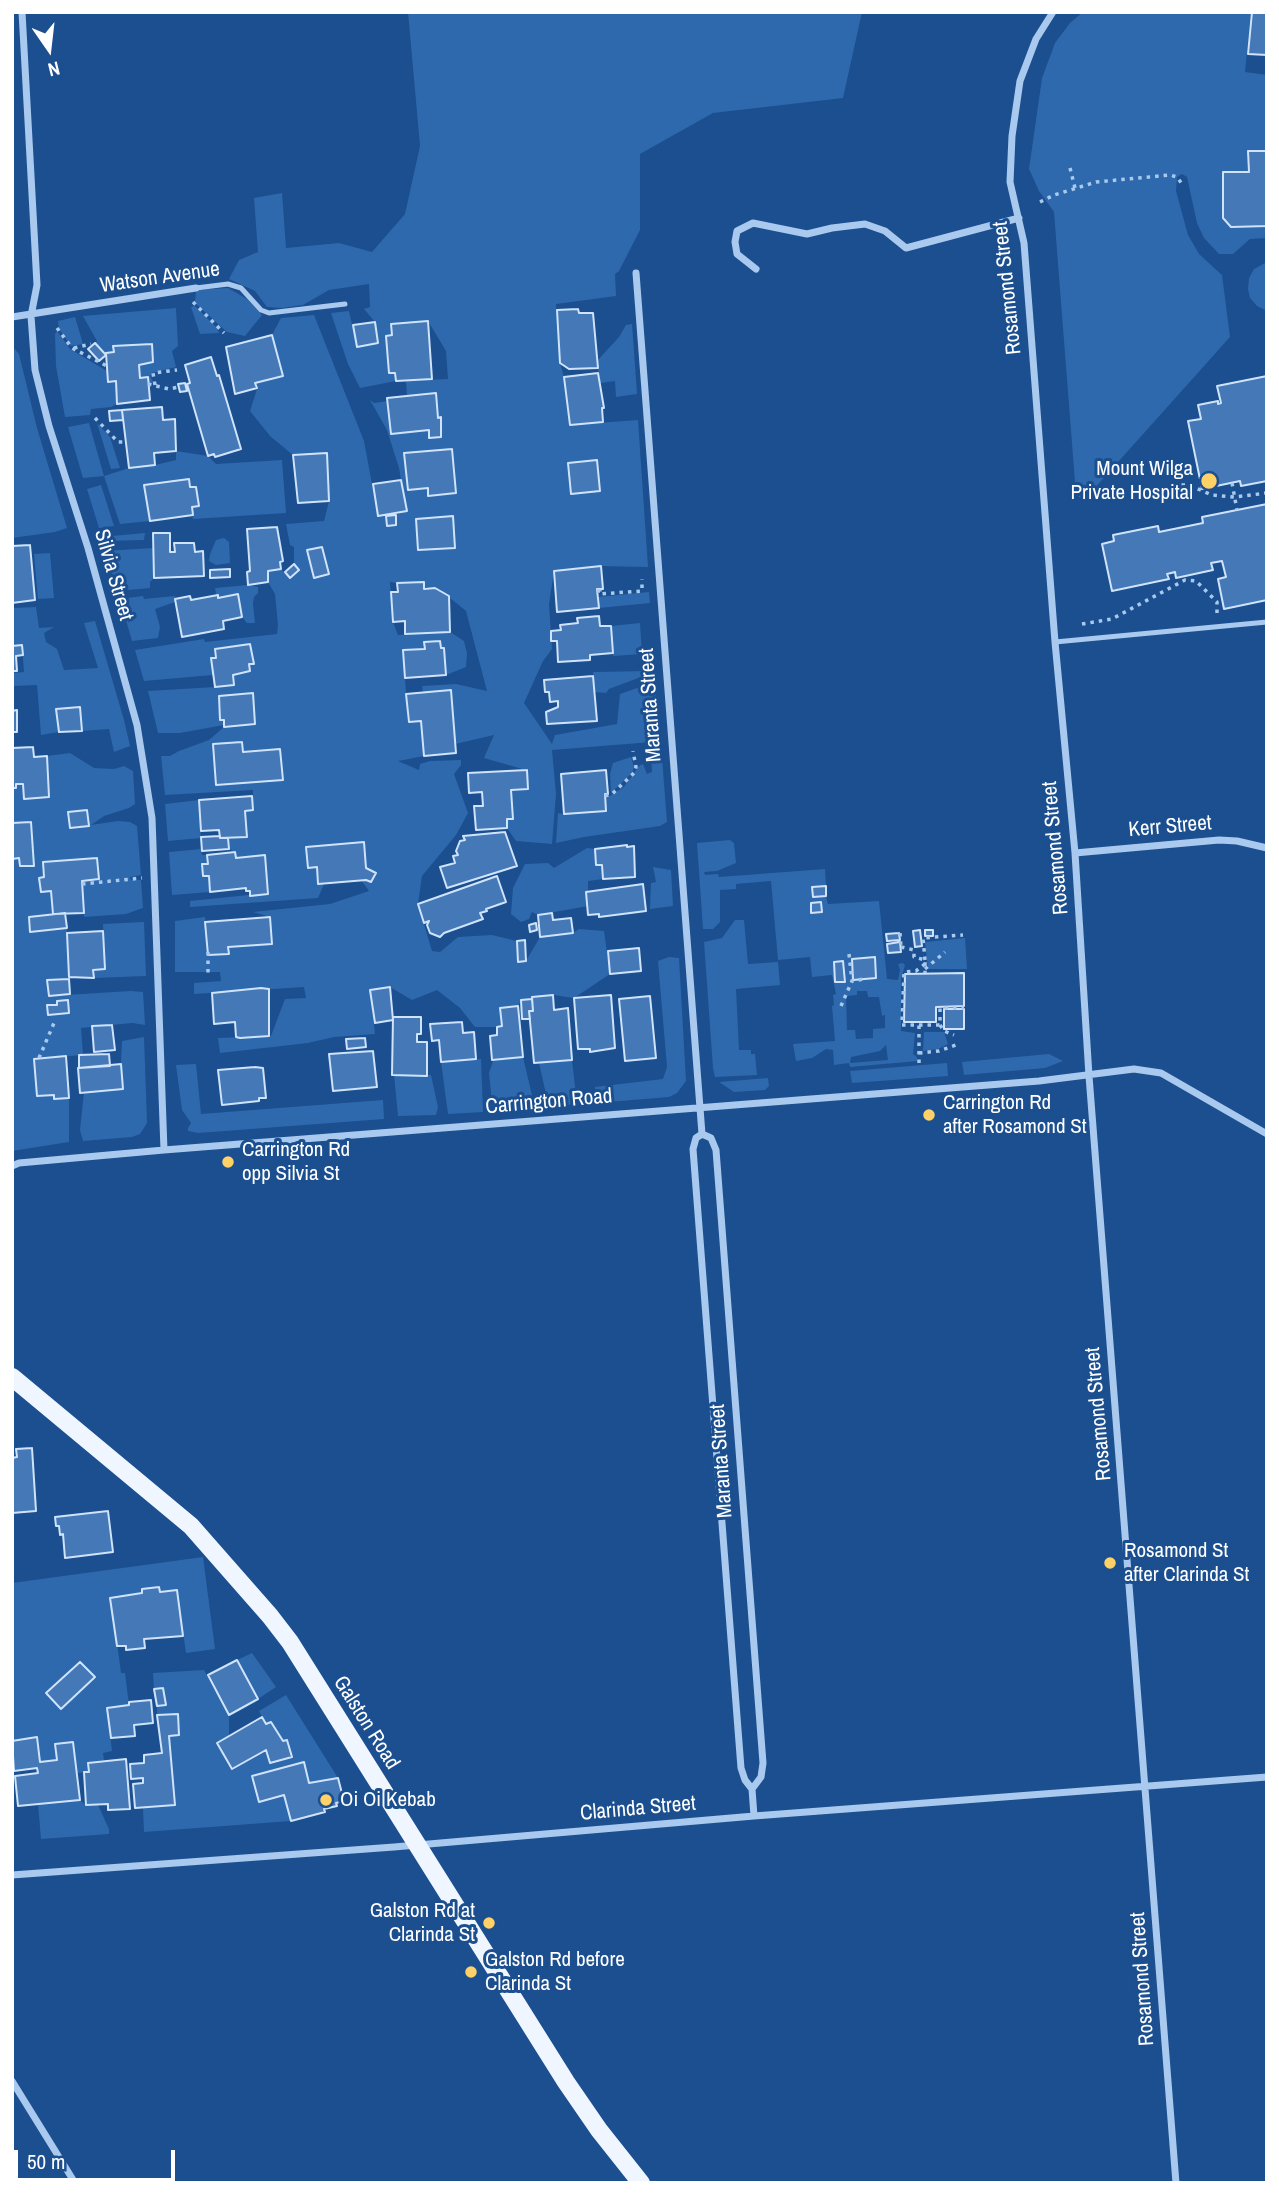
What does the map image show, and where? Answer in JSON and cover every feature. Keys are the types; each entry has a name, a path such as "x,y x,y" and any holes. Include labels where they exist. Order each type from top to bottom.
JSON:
{"main road":[{"name":"Galston Road","path":"12,1377 175,1512 249,1590 290,1642 566,2082 640,2183"}],"street":[{"name":"Silvia Street","path":"22,12 37,285 30,316 36,370 49,426 88,548 137,725 152,818 164,1150"},
{"name":"Rosamond Street","path":"1054,12 1035,39 1020,81 1012,136 1010,182 1024,243 1055,642 1075,853 1089,1076 1176,2183"},
{"path":"756,269 737,254 735,242 737,231 752,223 807,234 865,224 885,231 906,247 1019,218"},
{"name":"Maranta Street","path":"636,273 702,1134"},
{"name":"Watson Avenue","path":"12,317 196,288"},
{"name":"Kerr Street","path":"1075,853 1219,841 1237,841 1267,848"},
{"name":"Carrington Road","path":"12,1166 19,1163 164,1150 1039,1082 1134,1069 1161,1073 1267,1133"},
{"name":"Maranta Street","path":"702,1134 711,1138 716,1150 759,1707 763,1763 761,1777 752,1790"},
{"name":"Maranta Street","path":"702,1134 696,1138 693,1150 701,1259 741,1768 752,1790 754,1816"},
{"name":"Clarinda Street","path":"12,1875 1267,1777"},
{"path":"12,2081 75,2183"}],"lane":[{"name":"Watson Avenue","path":"196,288 228,284 241,288 261,310 269,313 345,304"},
{"path":"1055,642 1267,622"}],"path":[{"path":"1070,169 1075,188"},
{"path":"1040,202 1097,182 1170,175 1177,177 1182,184"},
{"path":"182,290 224,333"},
{"path":"57,328 72,348 107,366"},
{"path":"72,348 91,344"},
{"path":"155,385 153,373 177,370"},
{"path":"148,384 169,389 179,387"},
{"path":"95,418 118,442 125,442"},
{"path":"1232,483 1237,510"},
{"path":"1173,485 1189,485 1212,495 1234,497 1267,493"},
{"path":"597,591 600,591 600,594 642,591 642,579"},
{"path":"1082,624 1112,619 1185,580 1196,581 1217,602 1218,627"},
{"path":"605,796 612,794 634,773 633,751"},
{"path":"82,884 141,877"},
{"path":"900,933 901,948 914,950 914,957 925,966"},
{"path":"925,966 923,938 963,934"},
{"path":"208,952 208,976"},
{"path":"940,1026 902,1025 902,979 904,972 916,971 945,952"},
{"path":"841,1006 852,981 849,954"},
{"path":"852,981 864,979"},
{"path":"954,1035 940,1026 940,1008 964,1008"},
{"path":"39,1058 54,1023"},
{"path":"919,1024 919,1063"},
{"path":"919,1054 956,1045"}],"shaded area":[{"path":"408,12 862,12 843,98 713,113 640,154 640,230 615,274 616,296 556,304 560,363 570,425 638,420 648,567 601,566 554,571 549,604 552,649 543,661 524,703 552,744 555,735 617,724 620,694 655,685 660,739 652,742 552,750 556,794 552,844 516,841 507,828 507,819 512,819 511,790 528,789 526,770 484,758 494,735 455,744 451,690 423,692 422,686 456,684 487,691 466,611 439,589 390,582 393,622 398,635 450,632 464,641 467,653 466,667 446,675 444,648 441,648 440,641 425,642 425,649 403,651 408,722 421,721 424,756 398,761 419,770 420,764 430,761 461,760 461,765 454,774 468,813 456,835 422,876 418,904 432,951 440,952 458,937 492,935 517,941 518,961 526,961 540,937 573,933 579,929 604,931 610,974 574,998 553,995 532,997 521,1000 518,1006 500,1008 502,1026 497,1027 475,1027 460,1008 437,990 412,1000 390,987 370,990 375,1034 220,1053 218,1038 271,1036 285,999 306,998 304,987 194,994 194,983 221,981 220,972 175,972 175,921 205,917 208,955 229,954 228,947 272,944 270,917 253,912 330,904 369,891 361,880 371,882 376,873 366,868 364,842 308,868 317,867 318,884 324,884 318,898 190,907 190,901 268,893 265,855 236,858 235,852 229,849 228,838 247,836 245,811 253,810 253,790 165,795 161,756 170,756 209,740 224,727 255,724 253,693 219,696 220,720 224,720 224,725 180,733 158,733 148,691 215,687 233,675 250,671 249,664 254,663 253,656 250,644 215,649 213,675 144,681 135,650 204,639 205,642 277,634 275,594 268,582 268,571 281,569 290,578 294,564 294,547 290,545 286,524 324,521 329,501 326,453 293,455 270,436 250,411 257,389 255,383 283,376 272,335 281,318 314,315 364,441 378,516 386,516 387,526 396,525 396,515 406,511 399,468 387,430 370,400 374,403 388,401 429,430 430,438 442,427 442,418 438,418 436,394 407,396 406,381 448,379 446,351 428,321 391,324 392,335 386,337 389,373 395,373 396,381 360,388 348,364 331,313 349,311 357,347 378,343 375,322 364,309 370,307 369,284 329,290 303,305 282,308 267,307 255,291 229,279 239,260 258,252 254,198 282,193 286,248 339,243 372,252 405,214 420,146","holes":["452,449 456,493 428,496 428,488 408,490 404,453","597,460 600,491 571,494 568,463","453,516 455,548 418,550 416,519","322,547 329,574 314,577 307,551","242,742 243,752 280,749 283,780 216,785 213,744"]},
{"path":"1083,12 1251,12 1245,72 1267,75 1267,151 1248,151 1249,172 1223,173 1223,218 1232,227 1267,226 1267,238 1250,239 1233,254 1219,254 1204,238 1197,223 1187,177 1182,174 1177,177 1176,191 1188,235 1199,254 1222,275 1230,337 1084,500 1076,495 1054,212 1039,191 1029,169 1042,78 1055,43 1070,23"},
{"path":"1267,262 1267,311 1257,306 1250,298 1248,289 1249,278 1254,269"},
{"path":"228,288 247,299 262,315 245,336 227,332 195,303 196,290"},
{"path":"195,306 219,333 200,334 191,307"},
{"path":"176,308 178,346 172,351 176,367 152,373 150,376 153,382 148,383 148,377 140,378 139,365 153,362 152,344 114,346 114,352 106,355 95,343 97,341 83,316"},
{"path":"75,317 83,344 71,346 59,329 58,321"},
{"path":"632,324 637,394 616,397 615,381 600,383 597,361 626,325"},
{"path":"57,331 70,349 107,371 108,382 116,381 117,404 91,409 90,415 65,417 56,366"},
{"path":"12,346 19,354 37,428 67,528 12,538"},
{"path":"89,423 104,476 83,478 68,427"},
{"path":"97,423 110,437 120,468 111,469"},
{"path":"176,451 208,456 216,464 282,460 286,513 193,519 192,507 199,506 198,494 196,487 190,487 189,479 145,485 150,521 120,524 104,476 129,468 176,460"},
{"path":"101,485 114,526 99,528 87,489"},
{"path":"145,533 144,540 103,541 101,537"},
{"path":"224,538 229,542 230,563 216,565 209,561 210,554 216,540"},
{"path":"153,548 154,578 150,582 150,588 117,591 105,551"},
{"path":"50,553 54,598 38,599 34,554"},
{"path":"248,585 258,587 253,604 255,623 247,623 242,617 238,594 218,598 215,588"},
{"path":"649,592 650,603 599,608 598,597"},
{"path":"143,596 144,599 175,596 176,599 175,602 155,609 160,627 158,638 132,641 120,599"},
{"path":"36,607 39,628 54,627 44,633 46,642 57,649 64,670 98,668 84,623 95,621 130,746 114,752 109,729 82,731 79,707 57,709 59,732 41,735 37,685 12,686 12,673 24,672 22,645 12,646 12,608"},
{"path":"640,623 642,654 613,656 611,626"},
{"path":"647,671 656,676 641,677 609,689 606,693 595,692 593,672"},
{"path":"70,753 94,768 114,769 124,766 133,771 135,804 104,816 91,825 118,821 137,826 141,875 130,877 131,880 141,880 143,908 126,914 84,917 82,881 98,879 97,858 43,863 44,877 39,878 41,891 51,891 53,914 29,917 31,932 67,928 69,979 48,980 49,996 143,992 145,1025 132,1023 81,1028 83,1055 34,1059 37,1096 69,1098 69,1142 12,1151 12,859 19,858 20,866 34,865 31,822 12,823 12,788 16,784 23,784 24,799 49,797 47,756","holes":["87,810 89,826 70,828 68,812"]},
{"path":"651,754 662,758 667,822 660,826 556,843 558,813 606,811 605,799 624,787 639,766 643,764 647,774 652,772"},
{"path":"631,757 634,767 632,773 611,793 610,774 613,763"},
{"path":"199,800 201,838 168,841 165,804"},
{"path":"730,840 734,843 736,863 717,871 704,872 705,875 718,874 719,877 825,869 826,886 813,887 813,897 826,896 828,904 879,901 887,979 898,980 898,964 905,965 901,979 901,1031 915,1033 913,1054 918,1061 850,1067 849,1063 834,1065 833,1050 826,1049 812,1058 796,1061 793,1044 835,1041 832,1006 833,995 836,994 832,975 812,977 810,957 778,960 771,881 736,884 736,889 720,890 720,922 713,929 703,929 697,843","holes":["874,957 853,980 852,959","843,961 845,981 836,982 834,962","857,991 867,991 868,997 879,997 882,1016 885,1015 885,1028 873,1029 873,1038 856,1039 855,1030 847,1030 846,996 857,995","886,1045 888,1060 850,1063 851,1057 880,1051"]},
{"path":"587,848 595,849 596,865 602,865 603,879 588,881 588,906 538,915 532,912 529,919 521,922 511,914 513,888 525,864 548,863 554,868"},
{"path":"201,849 202,855 207,855 210,892 172,895 169,852"},
{"path":"653,867 671,870 673,906 650,909 651,883 656,882"},
{"path":"735,920 744,920 748,964 778,962 780,985 736,989 739,1050 751,1050 751,1054 755,1054 757,1075 715,1077 704,942 722,938"},
{"path":"144,922 146,976 94,978 93,970 105,968 103,924"},
{"path":"965,938 967,969 928,969 925,942"},
{"path":"669,957 679,958 686,1081 677,1093 669,1097 596,1103 595,1087 663,1079 667,1067 658,961"},
{"path":"924,1032 944,1032 948,1044 938,1049 923,1051"},
{"path":"144,1037 147,1123 140,1134 132,1137 83,1141 80,1130 84,1092 121,1064 122,1041"},
{"path":"1049,1054 1063,1061 1045,1068 964,1075 962,1062"},
{"path":"523,1057 535,1108 493,1111 489,1073 493,1061"},
{"path":"481,1059 483,1112 448,1114 441,1062"},
{"path":"572,1060 577,1104 549,1107 539,1063"},
{"path":"947,1063 948,1076 852,1083 850,1071"},
{"path":"196,1064 201,1114 383,1100 384,1119 198,1133 188,1131 191,1123 182,1110 176,1065"},
{"path":"394,1075 431,1075 438,1107 436,1115 398,1116"},
{"path":"768,1078 769,1086 765,1090 734,1092 719,1082"},
{"path":"203,1557 215,1649 186,1653 177,1590 160,1592 159,1587 142,1589 142,1593 111,1598 121,1673 125,1673 129,1705 107,1709 112,1751 103,1753 104,1760 88,1763 89,1772 77,1773 73,1742 55,1744 57,1760 40,1762 37,1738 12,1741 12,1583","holes":["79,1662 94,1677 46,1693"]},
{"path":"252,1653 276,1687 258,1699 237,1660"},
{"path":"204,1670 229,1715 229,1737 217,1743 232,1769 266,1750 292,1757 287,1740 283,1741 272,1722 266,1724 259,1711 286,1695 338,1778 309,1783 304,1762 252,1776 259,1801 284,1795 291,1821 144,1832 143,1808 175,1805 169,1736 179,1735 178,1714 157,1715 157,1706 166,1704 163,1688 154,1689 153,1673"},
{"path":"80,1800 86,1805 98,1805 109,1834 41,1839 38,1804"}],"building":[{"path":"1252,12 1267,12 1267,55 1248,54"},
{"path":"1248,151 1267,151 1267,226 1231,227 1223,218 1223,172 1249,172"},
{"path":"578,309 579,313 593,313 598,368 569,369 560,363 557,310"},
{"path":"428,321 432,379 396,381 395,373 389,373 386,336 392,335 391,324"},
{"path":"375,322 378,343 357,347 353,325"},
{"path":"272,335 283,376 255,383 257,388 235,394 226,347"},
{"path":"95,343 106,355 99,361 88,349"},
{"path":"152,344 153,362 139,365 140,378 148,377 150,400 117,404 116,381 108,382 106,353 114,352 113,346"},
{"path":"211,357 241,449 215,457 214,454 208,456 187,384 190,383 185,365"},
{"path":"598,373 604,408 603,422 570,425 564,377"},
{"path":"1267,376 1267,481 1241,486 1240,481 1202,489 1188,421 1201,419 1198,405 1218,401 1218,404 1221,403 1217,386"},
{"path":"185,383 187,391 180,392 178,384"},
{"path":"436,393 438,418 441,417 441,437 429,438 429,430 391,434 387,398"},
{"path":"162,407 163,420 175,419 176,451 154,453 155,465 129,468 122,410"},
{"path":"122,410 123,420 110,421 109,411"},
{"path":"452,449 456,493 428,496 428,488 408,490 404,453"},
{"path":"327,453 329,501 298,503 293,455"},
{"path":"597,460 600,491 571,494 568,463"},
{"path":"189,479 190,487 196,487 199,506 192,507 193,515 150,521 144,485"},
{"path":"401,480 407,511 378,516 373,484"},
{"path":"1267,504 1267,600 1224,609 1218,579 1226,577 1222,561 1211,563 1213,570 1176,578 1175,572 1167,574 1169,579 1112,591 1102,544 1114,541 1113,535 1158,526 1159,532 1203,523 1202,517"},
{"path":"396,515 396,525 387,526 386,516"},
{"path":"453,516 455,548 418,550 416,519"},
{"path":"277,527 283,561 280,562 281,569 268,571 268,582 248,585 247,572 250,571 247,529"},
{"path":"153,533 170,533 170,552 175,552 174,543 194,543 195,552 203,551 204,576 154,578"},
{"path":"30,545 35,600 12,603 12,546"},
{"path":"322,547 329,574 314,578 307,550"},
{"path":"294,564 299,570 290,578 285,572"},
{"path":"601,566 603,589 597,589 599,608 557,612 554,571"},
{"path":"230,569 230,577 210,578 210,570"},
{"path":"424,582 424,589 435,588 449,596 450,632 405,634 405,621 393,622 391,592 398,592 397,583"},
{"path":"238,594 242,617 223,621 224,629 182,637 175,599 190,596 191,600 218,595 218,598"},
{"path":"599,616 600,626 611,626 613,653 590,655 590,660 558,662 557,641 551,641 551,631 561,630 560,625 578,623 577,618"},
{"path":"440,641 441,648 444,648 446,675 405,678 403,650 425,649 424,642"},
{"path":"250,644 254,664 249,664 250,671 233,675 234,685 215,687 211,658 216,658 215,649"},
{"path":"22,645 23,655 16,656 17,671 12,671 12,646"},
{"path":"593,676 597,721 547,724 546,712 558,707 558,701 550,702 549,692 545,692 544,680"},
{"path":"451,690 456,753 424,756 421,721 409,722 406,694"},
{"path":"253,693 255,724 224,727 224,720 220,720 219,696"},
{"path":"80,707 82,731 59,732 56,709"},
{"path":"17,710 17,732 12,732 12,711"},
{"path":"242,742 243,752 280,749 283,780 216,785 213,744"},
{"path":"33,747 34,757 47,756 49,797 24,799 23,784 16,784 16,788 12,788 12,748"},
{"path":"527,770 528,789 511,790 513,819 507,819 507,828 476,830 474,806 483,806 482,792 469,793 468,773"},
{"path":"606,770 606,811 564,814 561,774"},
{"path":"252,796 253,810 245,811 247,837 220,838 219,830 201,831 199,800"},
{"path":"87,810 89,826 70,828 68,812"},
{"path":"31,822 34,866 20,866 19,858 12,859 12,823"},
{"path":"505,832 517,866 447,888 440,867 455,863 453,856 458,855 456,851 460,841 465,840 463,836"},
{"path":"201,837 228,838 229,849 202,851"},
{"path":"364,842 366,868 376,873 371,882 366,880 318,884 317,867 308,868 306,847"},
{"path":"634,846 635,877 603,879 602,865 596,865 595,849"},
{"path":"235,852 236,858 265,855 268,894 250,896 250,891 246,891 246,888 210,892 209,876 203,876 202,864 208,864 207,855"},
{"path":"97,858 99,879 82,881 84,913 53,914 51,891 41,892 39,878 44,877 43,862"},
{"path":"497,876 506,902 480,913 483,919 444,933 440,937 430,933 427,925 429,921 424,923 418,904"},
{"path":"643,884 646,911 599,917 599,914 588,915 586,892"},
{"path":"826,886 826,896 813,897 812,887"},
{"path":"821,902 822,912 811,913 811,903"},
{"path":"65,913 67,928 30,932 29,917"},
{"path":"552,913 553,920 571,918 573,933 540,937 538,915"},
{"path":"270,917 272,944 228,947 229,954 208,955 205,922"},
{"path":"536,923 537,930 530,932 529,925"},
{"path":"920,930 922,946 915,947 913,931"},
{"path":"925,930 933,930 933,936 925,936"},
{"path":"103,931 105,969 93,970 94,978 69,977 67,933"},
{"path":"899,933 900,940 887,941 886,934"},
{"path":"525,940 526,961 518,962 517,941"},
{"path":"900,942 901,952 888,953 887,944"},
{"path":"639,948 641,971 610,974 608,951"},
{"path":"875,957 876,978 853,980 852,959"},
{"path":"843,961 845,982 835,982 834,962"},
{"path":"964,973 964,1006 936,1007 936,1022 904,1022 905,974"},
{"path":"69,979 70,994 49,996 47,980"},
{"path":"390,987 393,1020 375,1023 370,990"},
{"path":"269,989 269,1036 240,1038 236,1037 235,1022 214,1024 212,993"},
{"path":"553,995 554,1010 568,1008 572,1060 534,1063 529,1011 533,1011 532,997"},
{"path":"611,995 615,1048 590,1052 590,1049 578,1049 574,998"},
{"path":"650,996 656,1058 625,1061 619,999"},
{"path":"532,999 533,1011 529,1011 530,1019 522,1019 521,1000"},
{"path":"68,1000 69,1013 48,1015 47,1005 57,1005 57,1001"},
{"path":"518,1006 523,1057 492,1060 490,1036 497,1035 497,1027 502,1026 500,1008"},
{"path":"944,1009 964,1009 964,1029 944,1029"},
{"path":"393,1017 421,1017 421,1034 417,1034 417,1042 427,1042 427,1076 392,1075"},
{"path":"462,1022 463,1033 474,1032 476,1059 441,1062 439,1040 432,1041 430,1024"},
{"path":"112,1025 115,1050 94,1052 92,1026"},
{"path":"365,1038 366,1047 347,1049 346,1039"},
{"path":"373,1051 377,1087 333,1091 329,1054"},
{"path":"109,1054 110,1066 79,1068 79,1055"},
{"path":"66,1056 69,1098 37,1096 34,1059"},
{"path":"121,1064 123,1089 80,1093 78,1068"},
{"path":"263,1068 266,1098 222,1105 218,1070"},
{"path":"32,1448 36,1511 12,1513 12,1458 17,1457 16,1449"},
{"path":"108,1511 113,1552 65,1558 63,1534 60,1535 55,1517"},
{"path":"159,1587 160,1592 177,1590 183,1636 144,1639 145,1648 126,1650 126,1646 117,1646 110,1598 142,1593 142,1589"},
{"path":"237,1660 258,1699 229,1715 208,1675"},
{"path":"80,1662 95,1677 61,1709 46,1693"},
{"path":"163,1688 166,1705 157,1706 154,1689"},
{"path":"151,1700 153,1723 134,1725 135,1736 111,1738 107,1708"},
{"path":"178,1714 179,1735 169,1736 175,1805 135,1808 133,1784 143,1783 143,1778 131,1779 130,1764 144,1763 144,1755 162,1753 157,1715"},
{"path":"262,1717 266,1724 271,1722 283,1741 287,1740 292,1757 270,1763 266,1750 232,1769 217,1743"},
{"path":"37,1737 40,1762 57,1760 55,1744 73,1742 80,1800 18,1806 15,1776 38,1773 37,1768 14,1771 12,1741"},
{"path":"126,1759 130,1809 108,1810 108,1804 86,1805 84,1772 89,1772 88,1763"},
{"path":"304,1762 309,1783 338,1778 344,1801 324,1809 325,1812 291,1821 284,1795 259,1802 252,1776"}],"place":[{"name":"Mount Wilga Private Hospital","path":"1209,481"},
{"name":"Carrington Rd after Rosamond St","path":"929,1115"},
{"name":"Carrington Rd opp Silvia St","path":"228,1162"},
{"name":"Rosamond St after Clarinda St","path":"1110,1563"},
{"name":"Oi Oi Kebab","path":"326,1800"},
{"name":"Galston Rd at Clarinda St","path":"489,1923"},
{"name":"Galston Rd before Clarinda St","path":"471,1972"}]}
